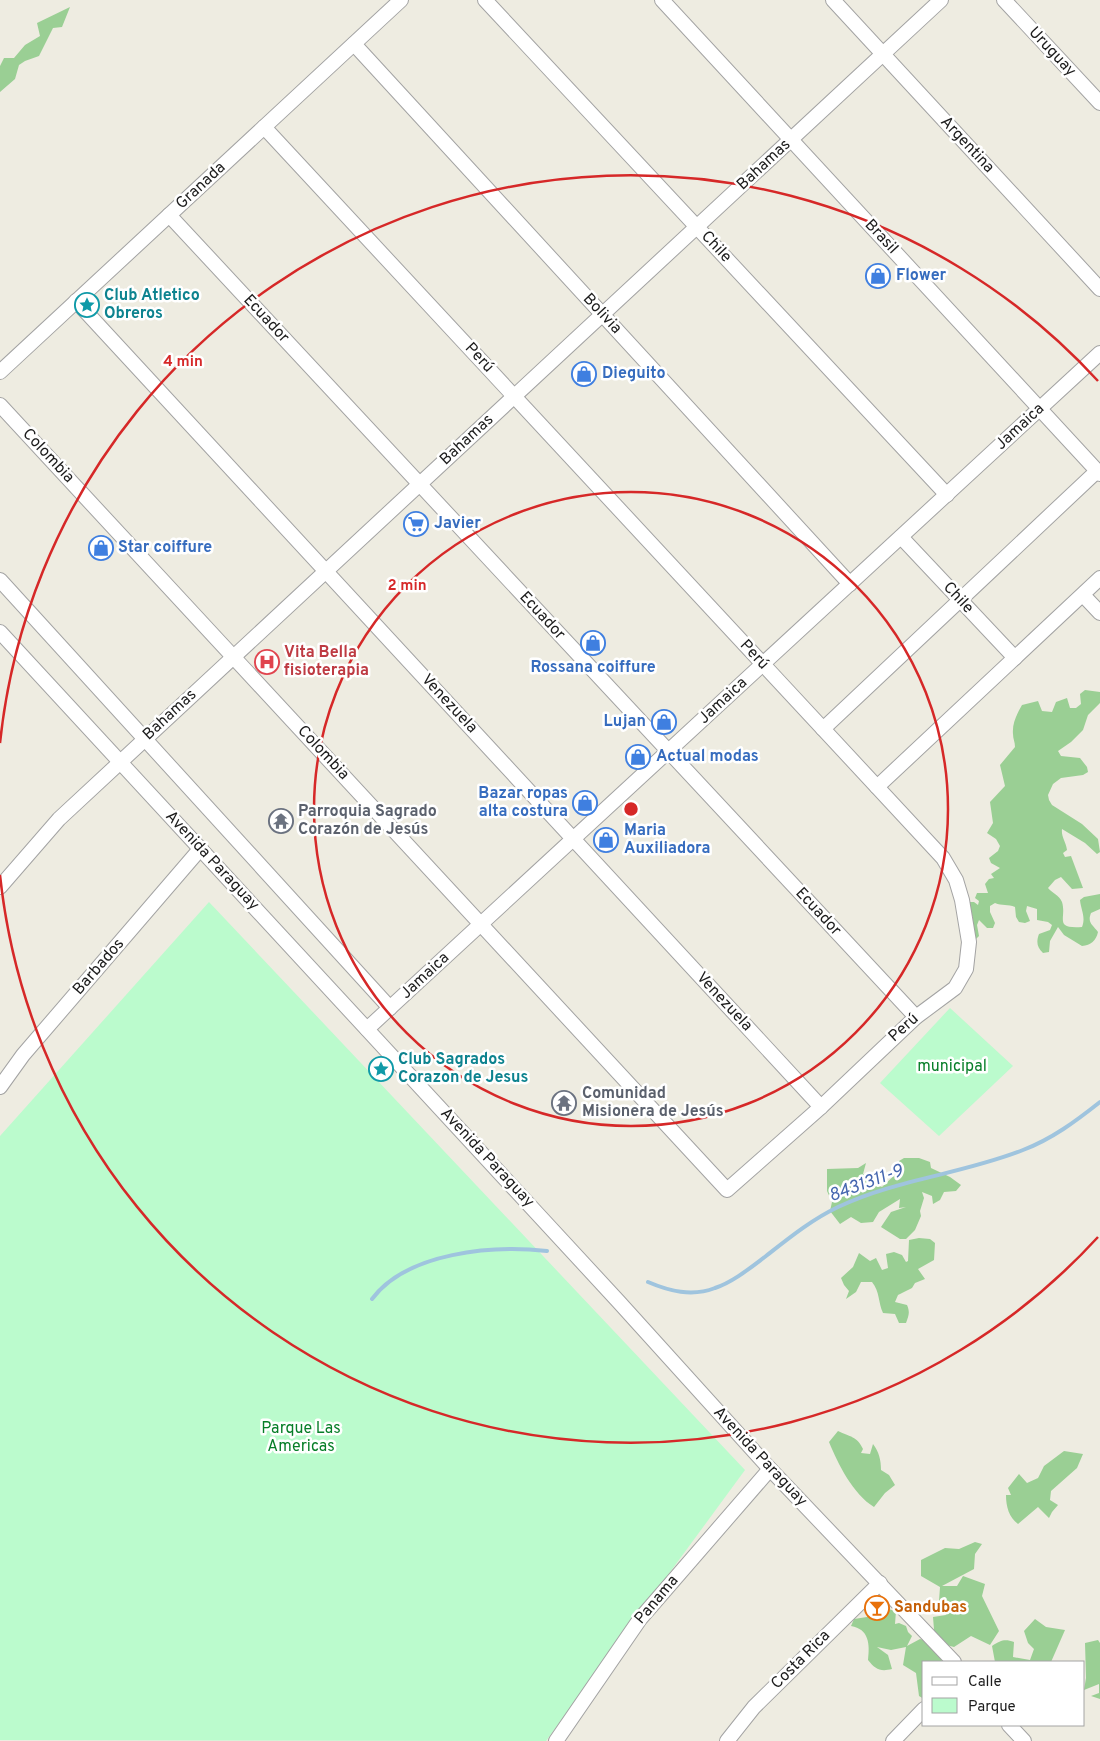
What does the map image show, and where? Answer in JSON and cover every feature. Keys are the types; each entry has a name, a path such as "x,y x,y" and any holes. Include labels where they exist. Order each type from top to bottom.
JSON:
{"street":[{"name":"Granada","path":"0,372 401,0"},
{"name":"Chile","path":"485,0 947,495"},
{"name":"Brasil","path":"662,0 1099,472"},
{"name":"Argentina","path":"833,0 1100,289"},
{"name":"Bahamas","path":"0,887 59,818 941,0"},
{"name":"Uruguay","path":"1004,0 1100,104"},
{"name":"Bolivia","path":"354,44 850,584"},
{"name":"Perú","path":"264,127 943,858 956,880 962,900 969,942 966,969 955,988 916,1017 821,1107 727,1190"},
{"name":"Ecuador","path":"169,215 916,1017"},
{"name":"Venezuela","path":"76,301 821,1107"},
{"name":"Jamaica","path":"367,1029 1100,354"},
{"name":"Colombia","path":"0,405 727,1190"},
{"path":"823,729 1099,472"},
{"name":"Chile","path":"901,537 1015,658"},
{"path":"877,787 1100,578"},
{"path":"0,580 390,1008"},
{"path":"1083,594 1100,613"},
{"name":"Avenida Paraguay","path":"0,632 618,1301 770,1469 953,1661"},
{"name":"Barbados","path":"0,1087 23,1055 201,848"},
{"name":"Panama","path":"556,1741 640,1619 770,1469"},
{"name":"Costa Rica","path":"727,1741 754,1708 880,1583"},
{"path":"893,1741 922,1711"},
{"path":"1010,1726 1024,1741"}],"green space":[{"path":"70,7 62,27 53,28 39,56 19,65 15,79 0,92 0,66 4,58 14,58 25,45 40,36 37,23"},
{"path":"1085,690 1100,692 1100,703 1088,715 1083,730 1058,751 1061,756 1080,758 1087,767 1088,772 1083,775 1061,778 1053,784 1048,795 1052,805 1082,824 1098,839 1100,852 1097,854 1085,843 1062,829 1067,850 1063,853 1065,857 1071,856 1083,888 1072,889 1061,877 1055,880 1048,888 1062,902 1064,924 1073,927 1082,927 1083,917 1080,900 1084,897 1100,894 1100,909 1091,913 1090,916 1091,924 1098,932 1096,938 1090,944 1082,946 1064,935 1058,927 1050,941 1049,952 1043,953 1039,949 1038,937 1039,934 1050,930 1052,925 1048,922 1037,920 1037,909 1027,906 1026,911 1030,921 1025,923 1019,922 1016,917 1015,907 995,903 990,906 990,912 995,923 993,928 987,928 979,920 977,925 979,936 975,940 972,928 973,917 969,913 968,902 974,902 978,905 979,901 975,898 977,893 988,893 985,884 989,879 994,878 991,874 1000,868 991,863 989,858 998,851 1000,846 996,839 987,833 993,823 990,802 1005,786 1000,765 1015,747 1013,730 1017,715 1022,705 1038,701 1042,711 1052,712 1056,702 1067,698 1070,708 1076,708 1081,704 1080,694"},
{"name":"Parque Las Americas","path":"209,902 745,1470 546,1741 0,1740 0,1136"},
{"name":"municipal","path":"950,1008 1013,1066 939,1136 880,1083"},
{"path":"904,1158 919,1158 930,1162 931,1168 950,1177 961,1185 956,1191 944,1192 940,1200 933,1204 932,1196 922,1192 924,1198 920,1211 921,1216 915,1230 906,1239 900,1239 881,1227 891,1212 906,1207 899,1208 900,1199 879,1212 873,1222 861,1223 851,1217 840,1224 830,1211 832,1202 827,1191 827,1169 858,1168 866,1163 863,1174 876,1177 873,1183 882,1187 901,1169 899,1161"},
{"path":"919,1238 930,1239 935,1243 934,1260 918,1269 925,1279 915,1283 912,1288 898,1295 895,1302 907,1305 908,1307 909,1314 906,1323 899,1323 895,1314 883,1313 872,1282 861,1282 856,1292 846,1299 849,1291 841,1278 853,1267 859,1253 870,1261 876,1258 882,1270 888,1268 886,1254 894,1252 902,1255 906,1262 908,1261 909,1240"},
{"path":"838,1431 853,1437 863,1449 861,1453 870,1454 873,1444 879,1456 881,1470 889,1475 895,1485 885,1493 874,1507 853,1487 837,1460 829,1442"},
{"path":"1064,1451 1083,1454 1077,1468 1051,1491 1050,1500 1058,1505 1049,1518 1038,1507 1018,1524 1012,1518 1007,1508 1006,1495 1011,1495 1008,1488 1019,1474 1027,1483 1038,1478 1044,1466"},
{"path":"975,1542 982,1544 975,1554 974,1569 942,1586 957,1586 963,1576 985,1584 982,1596 999,1631 990,1645 971,1636 954,1647 935,1642 933,1617 946,1615 939,1601 940,1587 921,1576 921,1560 945,1548 959,1549"},
{"path":"884,1608 896,1611 895,1624 899,1623 906,1626 912,1636 907,1646 920,1639 930,1642 944,1656 942,1661 922,1661 922,1698 919,1696 916,1673 903,1665 906,1647 891,1650 877,1647 888,1655 892,1669 878,1669 868,1660 869,1648 865,1634 862,1630 851,1626 854,1619 867,1617 870,1610"},
{"path":"1035,1619 1046,1627 1065,1630 1051,1661 995,1661 992,1646 1005,1640 1014,1642 1013,1657 1030,1660 1034,1649 1028,1643 1024,1631"},
{"path":"1098,1640 1100,1643 1100,1699 1091,1696 1099,1693 1099,1684 1085,1690 1085,1643"}],"waterway":[{"name":"8431311-9","path":"648,1282 681,1292 706,1291 722,1285 748,1270 809,1223 838,1207 860,1197 977,1165 1034,1146 1073,1123 1100,1102"},
{"name":"8431311-9","path":"372,1299 387,1283 407,1271 452,1255 502,1249 547,1251"}],"place":[{"name":"Flower","path":"878,276"},
{"name":"Club Atletico Obreros","path":"87,305"},
{"name":"Dieguito","path":"584,374"},
{"name":"Javier","path":"416,524"},
{"name":"Star coiffure","path":"101,548"},
{"name":"Rossana coiffure","path":"593,643"},
{"name":"Vita Bella fisioterapia","path":"267,662"},
{"name":"Lujan","path":"664,722"},
{"name":"Actual modas","path":"638,757"},
{"name":"Bazar ropas alta costura","path":"585,803"},
{"name":"Parroquia Sagrado Corazón de Jesús","path":"281,821"},
{"name":"Maria Auxiliadora","path":"606,840"},
{"name":"Club Sagrados Corazon de Jesus","path":"381,1069"},
{"name":"Comunidad Misionera de Jesús","path":"564,1103"},
{"name":"Sandubas","path":"877,1608"}]}
